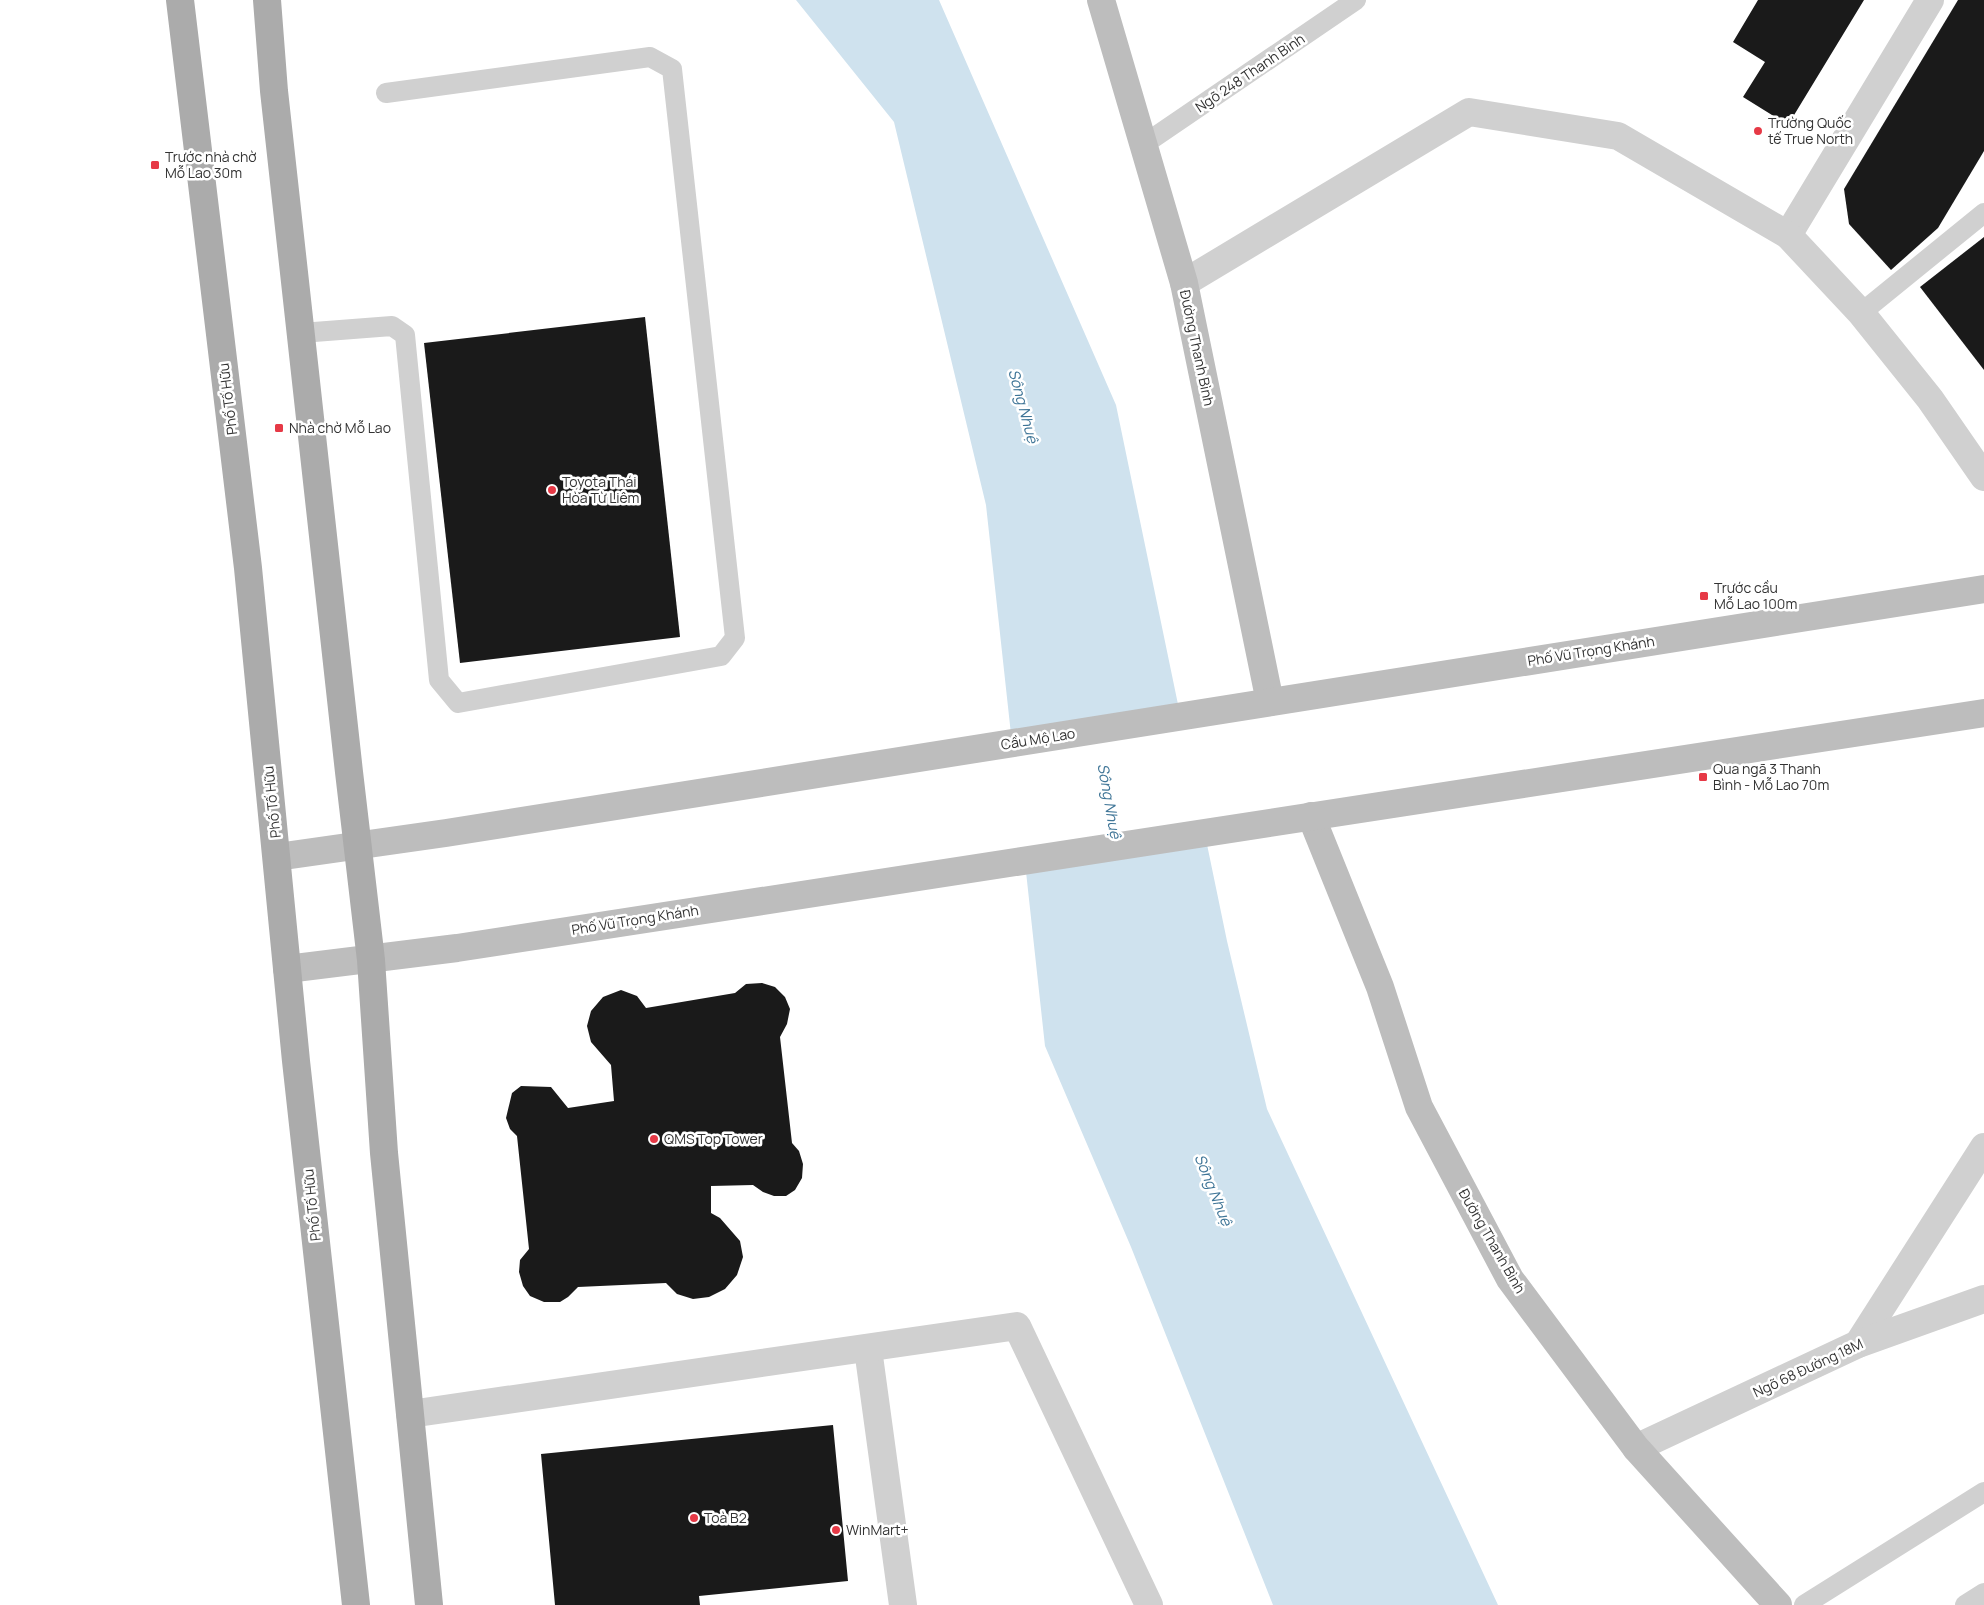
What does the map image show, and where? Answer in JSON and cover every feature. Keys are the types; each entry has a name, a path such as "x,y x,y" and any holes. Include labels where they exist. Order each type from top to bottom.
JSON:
{"main road":[{"name":"Phố Tố Hữu","path":"180,0 248,568 287,969 356,1605"},
{"path":"267,0 274,91 348,772 371,960 384,1153 429,1605"},
{"name":"Đường Thanh Bình","path":"1101,0 1184,283 1270,702"},
{"name":"Phố Vũ Trọng Khánh","path":"1199,714 1984,589"},
{"path":"1311,816 1984,713"},
{"name":"Cầu Mộ Lao","path":"358,846 1199,714"},
{"name":"Đường Thanh Bình","path":"1311,816 1380,987 1419,1107 1510,1279 1636,1448 1778,1605"},
{"name":"Phố Vũ Trọng Khánh","path":"287,969 371,960 1311,816"},
{"path":"277,856 358,846"}],"street":[{"path":"1788,235 1930,0"},
{"path":"1184,283 1469,112 1618,136 1788,235 1861,313 1930,399 1984,477"},
{"path":"1858,1344 1984,1146"},
{"name":"Ngõ 68 Đường 18M","path":"1636,1448 1858,1344 1984,1299"},
{"path":"410,1414 1017,1326 1149,1605"},
{"path":"868,1349 903,1605"}],"lane":[{"name":"Ngõ 248 Thanh Bình","path":"1143,145 1356,0"},
{"path":"301,333 392,326 405,335 439,680 458,703 720,656 735,638 672,69 650,57 386,93"},
{"path":"1861,313 1984,213"},
{"path":"1804,1605 1984,1492"},
{"path":"1965,1605 1984,1593"}],"water":[{"name":"Sông Nhuệ","path":"796,0 939,0 1116,405 1227,941 1267,1109 1498,1605 1273,1605 1131,1247 1045,1046 986,505 894,122"}],"pier":[{"path":"1183,717 1207,832 1022,860 1009,744"}],"building":[{"path":"1758,0 1864,0 1788,125 1743,97 1765,62 1733,42"},
{"path":"1958,0 1984,0 1984,151 1938,228 1891,270 1849,224 1844,189"},
{"path":"1984,237 1984,370 1920,287"},
{"name":"Toyota Thái Hòa Từ Liêm","path":"645,317 680,637 460,663 424,343"},
{"name":"QMS Top Tower","path":"762,983 775,987 785,997 790,1009 787,1024 780,1037 792,1143 799,1151 803,1164 802,1178 795,1190 786,1196 774,1196 763,1192 753,1185 711,1186 711,1213 720,1218 740,1241 743,1257 737,1275 725,1289 709,1297 693,1299 677,1294 666,1283 578,1287 560,1302 544,1302 530,1296 523,1286 519,1272 520,1260 529,1249 517,1136 510,1129 506,1118 512,1093 521,1086 551,1087 568,1108 614,1101 611,1065 591,1042 587,1026 591,1011 603,997 621,990 637,996 646,1008 735,993 746,984"},
{"name":"Toà B2","path":"833,1425 848,1581 699,1596 700,1605 555,1605 541,1454"}],"place":[{"name":"Trường Quốc tế True North","path":"1758,131"},
{"name":"Trước nhà chờ Mỗ Lao 30m","path":"155,165"},
{"name":"Nhà chờ Mỗ Lao","path":"279,428"},
{"name":"Toyota Thái Hòa Từ Liêm","path":"552,490"},
{"name":"Trước cầu Mỗ Lao 100m","path":"1704,596"},
{"name":"Qua ngã 3 Thanh Bình - Mỗ Lao 70m","path":"1703,777"},
{"name":"QMS Top Tower","path":"654,1139"},
{"name":"Toà B2","path":"694,1518"},
{"name":"WinMart+","path":"836,1530"}]}
